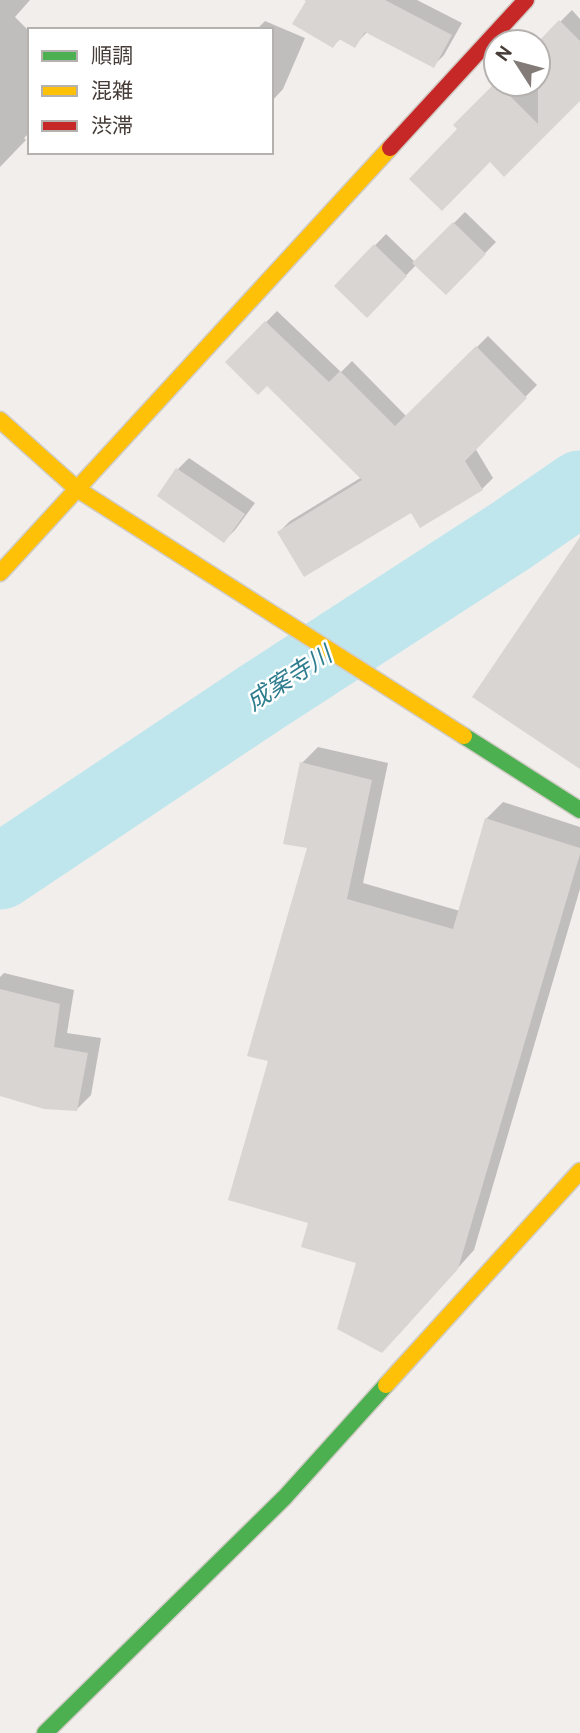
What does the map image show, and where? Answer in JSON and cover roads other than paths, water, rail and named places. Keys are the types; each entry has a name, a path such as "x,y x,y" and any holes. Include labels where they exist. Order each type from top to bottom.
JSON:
{"street":[{"path":"0,573 526,0"},
{"path":"0,420 77,489 580,810"},
{"path":"45,1733 285,1497 580,1171"}],"waterway":[{"name":"成案寺川","path":"0,872 580,488"}]}
